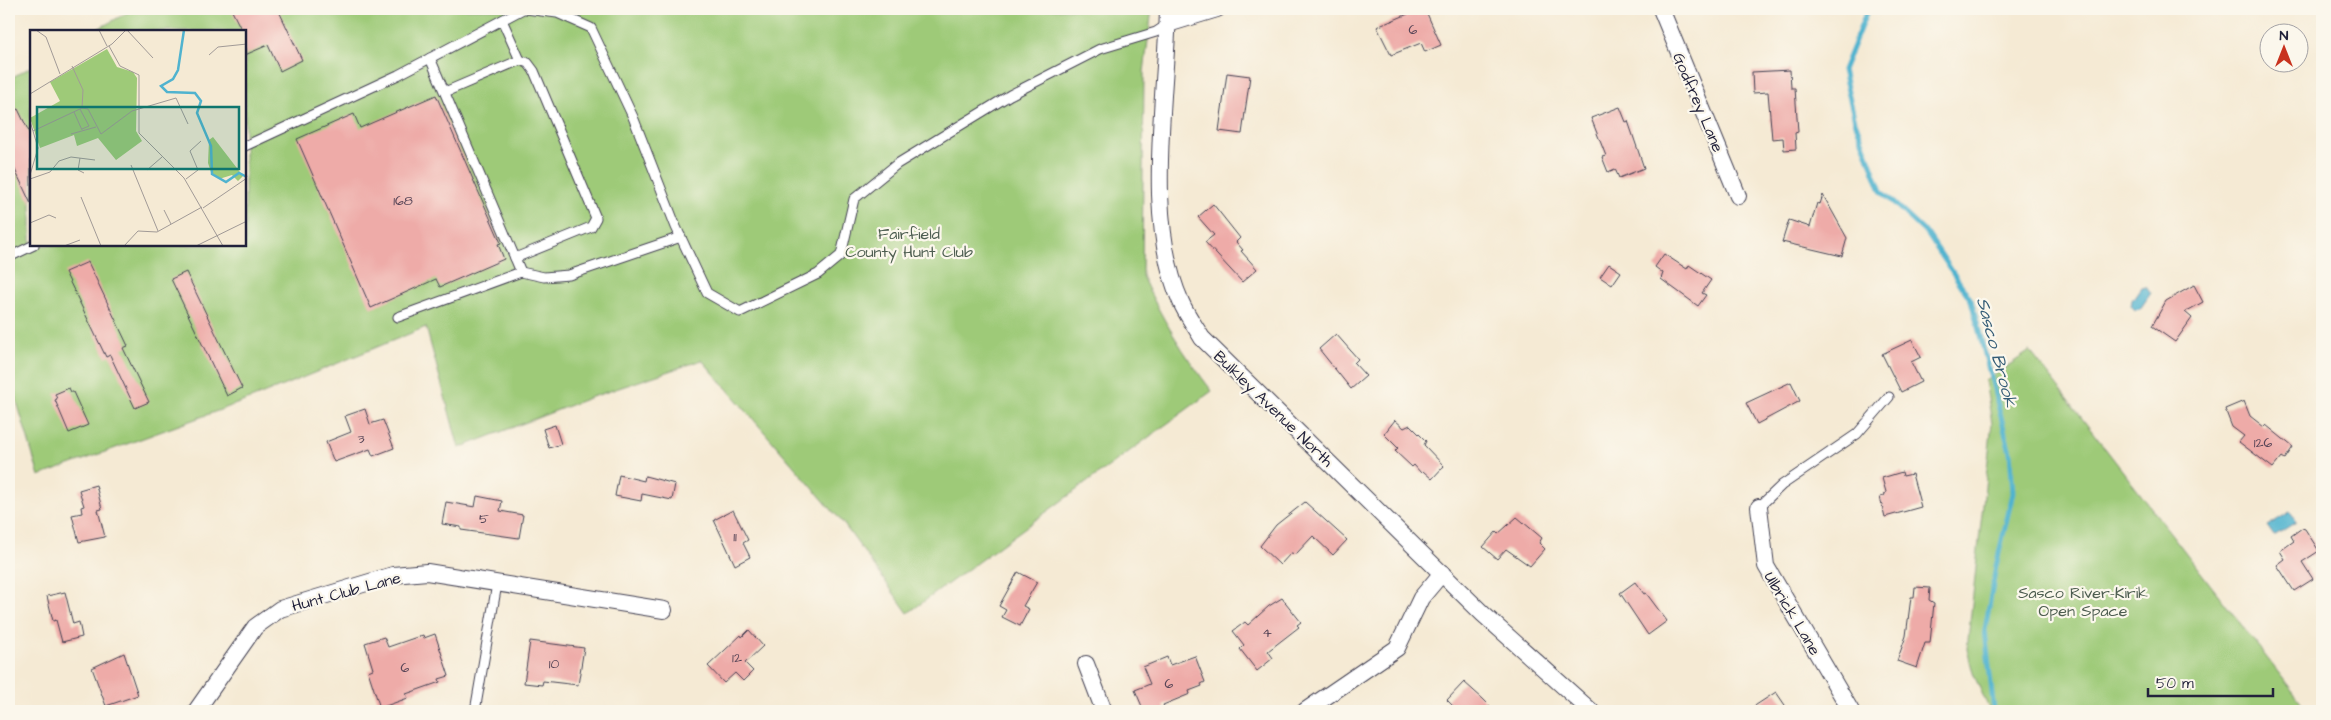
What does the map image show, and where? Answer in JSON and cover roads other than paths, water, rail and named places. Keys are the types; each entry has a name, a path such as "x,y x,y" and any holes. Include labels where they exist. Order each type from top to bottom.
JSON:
{"street":[{"path":"1168,16 1217,9"},
{"name":"Godfrey Lane","path":"1661,9 1738,196"},
{"name":"Bulkley Avenue North","path":"1168,16 1160,154 1163,239 1169,268 1181,303 1202,338 1483,614 1591,711"},
{"name":"Ulbrick Lane","path":"1759,507 1766,566 1851,711"},
{"name":"Hunt Club Lane","path":"196,711 255,627 280,609 393,575 427,572 664,610"},
{"path":"1305,711 1397,648 1421,598 1442,573"},
{"path":"1086,664 1104,711"}],"lane":[{"path":"246,146 430,58 525,9 557,13 591,28 633,117 681,237 707,294 740,312 818,274 841,255 854,200 897,164 1010,95 1100,48 1156,32 1168,16"},
{"path":"502,20 520,60 528,64 534,72 596,218 591,227 515,258"},
{"path":"430,58 521,272"},
{"path":"444,92 520,60"},
{"path":"398,317 521,272 544,277 569,275 681,237"},
{"path":"9,257 32,246"},
{"path":"1759,507 1782,485 1857,434 1890,397"},
{"path":"475,711 497,584"}],"water":[{"path":"2146,286 2151,293 2140,309 2135,310 2131,306 2132,300 2141,287"},
{"path":"2290,512 2296,522 2274,536 2267,526"}],"waterway":[{"name":"Sasco Brook","path":"1868,9 1843,70 1855,121 1881,191 1928,235 1971,300 2010,452 2013,493 1996,566 1985,630 1994,711"}],"park label":[{"name":"Fairfield County Hunt Club","path":"909,242"},
{"name":"Sasco River-Kirik Open Space","path":"2083,601"}]}
